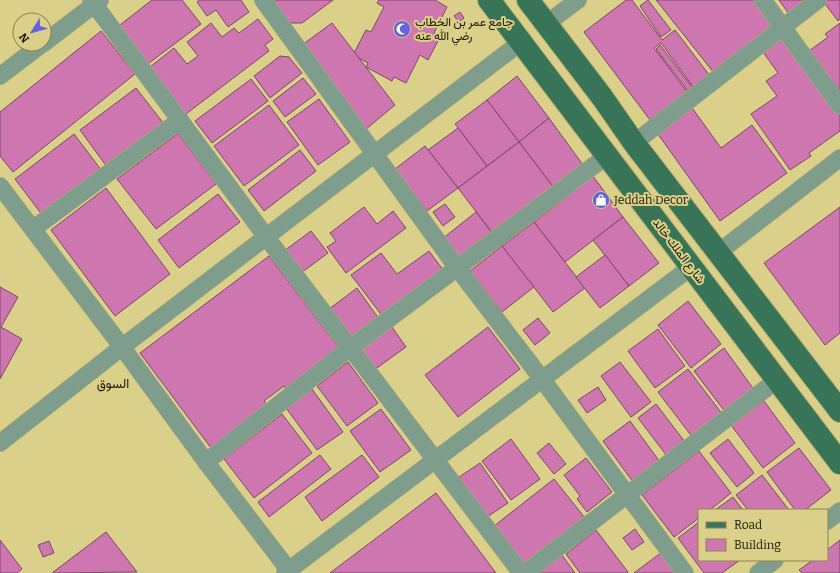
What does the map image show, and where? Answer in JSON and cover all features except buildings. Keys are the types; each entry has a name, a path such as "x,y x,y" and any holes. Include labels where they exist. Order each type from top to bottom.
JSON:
{"main road":[{"name":"شارع الملك خالد","path":"489,0 840,463"},
{"path":"528,0 602,97 634,143 840,411"}],"street":[{"path":"262,0 376,154 458,269 542,379 685,573"},
{"path":"546,24 578,0"},
{"path":"763,0 840,106"},
{"path":"634,143 818,0"},
{"path":"52,36 95,2 267,238 521,573"},
{"path":"0,444 122,347 267,238 521,42"},
{"path":"0,76 31,52"},
{"path":"33,229 180,120"},
{"path":"206,462 350,348 458,269 608,155"},
{"path":"718,252 840,158"},
{"path":"0,186 122,347 288,572 691,267"},
{"path":"525,573 777,380"},
{"path":"828,520 840,511"},
{"path":"758,573 774,561"}],"place":[{"name":"جامع عمر بن الخطاب رضي الله عنه","path":"402,29"},
{"name":"Jeddah Decor","path":"601,200"}],"district":[{"name":"السوق","path":"113,383"}]}
